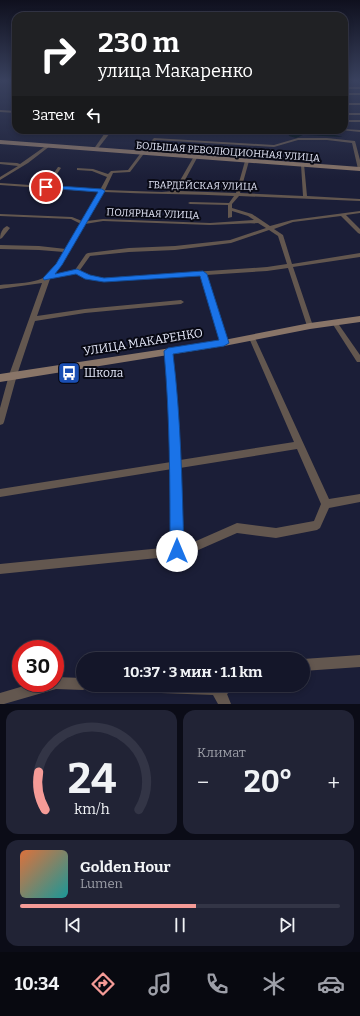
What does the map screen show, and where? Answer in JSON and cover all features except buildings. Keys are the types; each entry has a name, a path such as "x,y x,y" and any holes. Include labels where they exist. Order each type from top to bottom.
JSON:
{"street":[{"path":"348,114 360,114"},
{"path":"348,121 360,121"},
{"path":"348,130 360,131"},
{"path":"95,150 107,134"},
{"path":"0,287 40,282 47,278 59,265 102,191 111,172 129,171 144,153 149,144 155,139 274,146 298,139 326,139 354,142 360,169"},
{"name":"БОЛЬШАЯ РЕВОЛЮЦИОННАЯ УЛИЦА","path":"0,142 195,158 360,169"},
{"path":"0,179 48,146"},
{"path":"176,192 195,158"},
{"path":"230,217 230,206 238,194 247,161"},
{"path":"0,163 17,164 20,166"},
{"path":"303,165 305,197"},
{"path":"46,187 59,168"},
{"path":"78,169 93,170 109,176"},
{"name":"ГВАРДЕЙСКАЯ УЛИЦА","path":"0,184 102,191 238,194 360,200"},
{"path":"190,203 230,206 260,221 280,235 310,326"},
{"path":"77,272 88,256 129,250 175,248 231,241 292,221 360,212"},
{"path":"342,214 360,232"},
{"name":"ПОЛЯРНАЯ УЛИЦА","path":"0,215 72,218 83,223 104,220 210,224 260,221"},
{"path":"0,237 7,228"},
{"path":"0,247 39,248 67,251"},
{"path":"47,278 77,272 87,277 104,280 203,274 291,266 360,255"},
{"path":"203,274 224,343"},
{"path":"0,422 13,375 47,278"},
{"path":"33,319 85,311 181,302"},
{"name":"УЛИЦА МАКАРЕНКО","path":"0,378 224,343 310,326 360,319"},
{"path":"335,323 360,360"},
{"path":"0,568 187,550 237,528 276,533 317,525 326,504 298,445 252,338"},
{"path":"168,351 172,387 176,465 177,551"},
{"path":"0,494 298,445"},
{"path":"326,504 360,498"},
{"path":"310,665 360,661"},
{"path":"0,698 56,683 76,684"},
{"path":"219,692 225,704"}],"shaded area":[{"path":"288,134 331,134 343,137 303,135 296,138 289,136"}],"place":[{"name":"Школа","path":"69,373"}],"route":[{"path":"46,187 102,191 59,265 47,278 77,272 87,277 104,280 203,274 224,343 168,351 172,387 176,465 177,551"}]}
